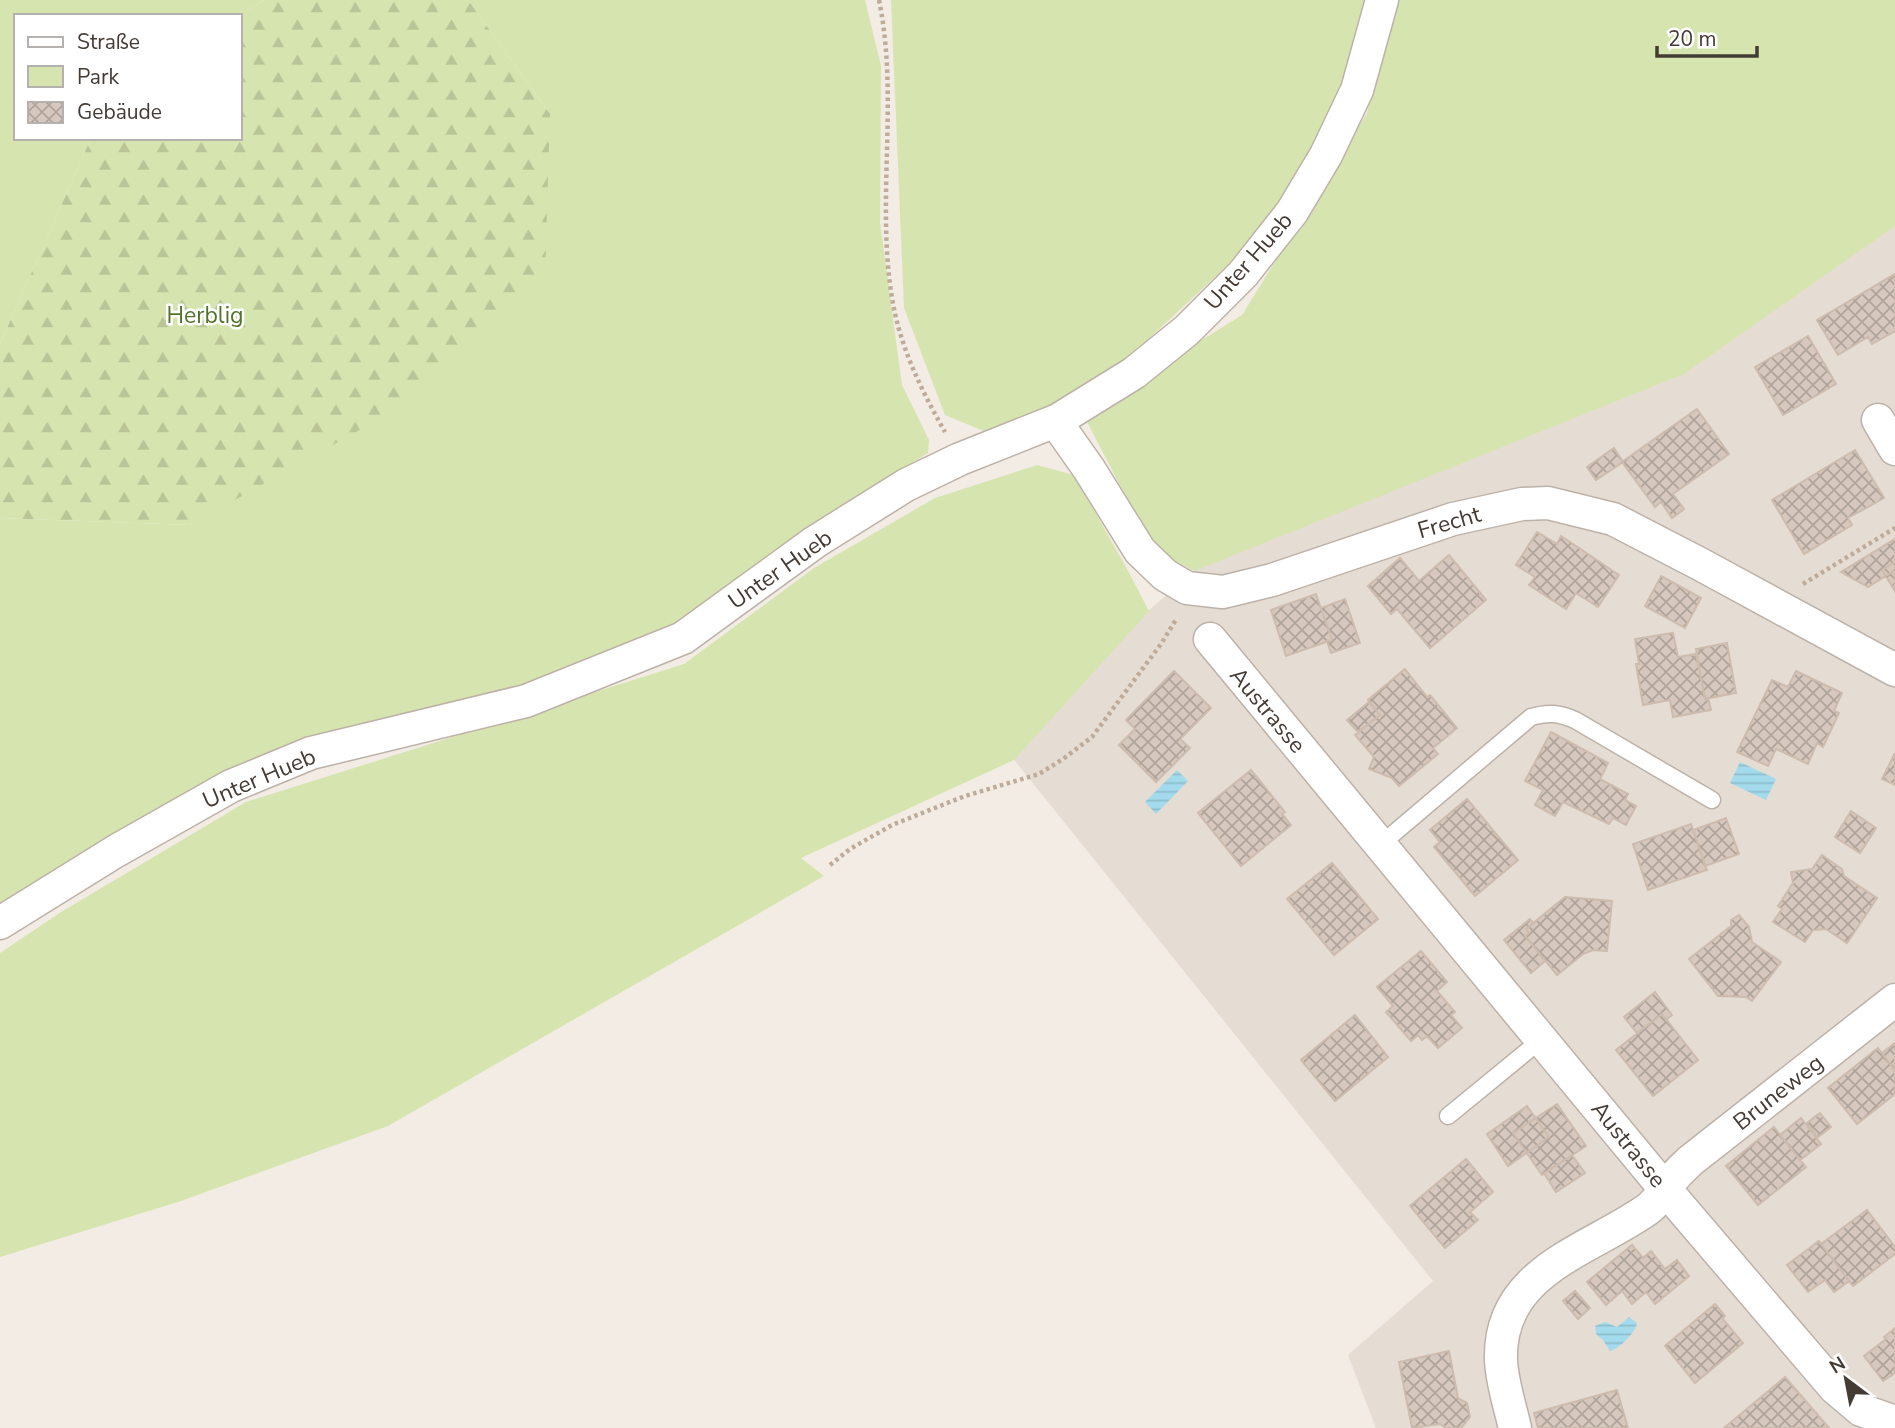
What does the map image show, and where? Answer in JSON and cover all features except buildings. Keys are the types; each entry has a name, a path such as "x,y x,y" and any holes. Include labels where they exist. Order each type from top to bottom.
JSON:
{"street":[{"name":"Unter Hueb","path":"0,923 116,851 230,786 311,753 526,701 683,638 815,542 906,485 960,459 1058,420 1134,373 1187,330 1243,274 1292,212 1326,155 1357,90 1382,0"},
{"path":"1878,419 1895,449"},
{"name":"Frecht","path":"1058,420 1063,432 1140,551 1165,575 1187,588 1223,592 1272,580 1453,519 1522,504 1548,503 1613,519 1895,670"},
{"name":"Austrasse","path":"1210,639 1665,1189 1835,1388 1861,1410 1895,1422"},
{"name":"Bruneweg","path":"1516,1428 1504,1382 1502,1334 1513,1308 1531,1282 1560,1261 1650,1208 1690,1161 1895,1000"}],"lane":[{"path":"1380,845 1531,718 1545,713 1560,714 1576,720 1712,800"},
{"path":"1448,1116 1542,1039"}],"path":[{"path":"879,0 885,29 889,80 886,231 894,307 904,348 932,409"},
{"path":"1777,607 1782,597 1895,528"},
{"path":"830,865 850,849 892,825 965,796 1039,774 1092,737 1160,644 1186,603 1187,588"}],"shaded area":[{"path":"1895,198 1895,1428 1376,1428 1348,1355 1433,1281 999,741 1194,571"}],"green space":[{"path":"0,0 264,0 242,14 14,14 14,140 90,140 0,344"},
{"name":"Herblig","path":"264,0 468,0 550,114 545,277 372,423 190,525 0,518 0,344 90,140 242,140 242,14"},
{"path":"468,0 865,0 881,66 880,222 902,385 929,440 928,453 843,506 682,620 545,680 274,757 62,867 0,904 0,518 191,525 550,114"},
{"path":"891,0 1366,0 1335,113 1274,222 1099,385 988,433 945,415 904,308"},
{"path":"1394,0 1895,0 1895,226 1684,374 1194,571 1153,549 1083,414 1242,315 1367,113"},
{"path":"1037,465 1074,475 1149,611 1014,760 801,858 824,876 388,1126 181,1201 0,1257 0,953 61,912 246,802 684,664 814,568 935,498"}],"water":[{"path":"1740,762 1776,779 1766,800 1730,783"},
{"path":"1177,770 1188,781 1156,814 1145,802"},
{"path":"1629,1317 1637,1323 1634,1331 1622,1344 1610,1351 1596,1334 1595,1326 1605,1322 1617,1327"}]}
